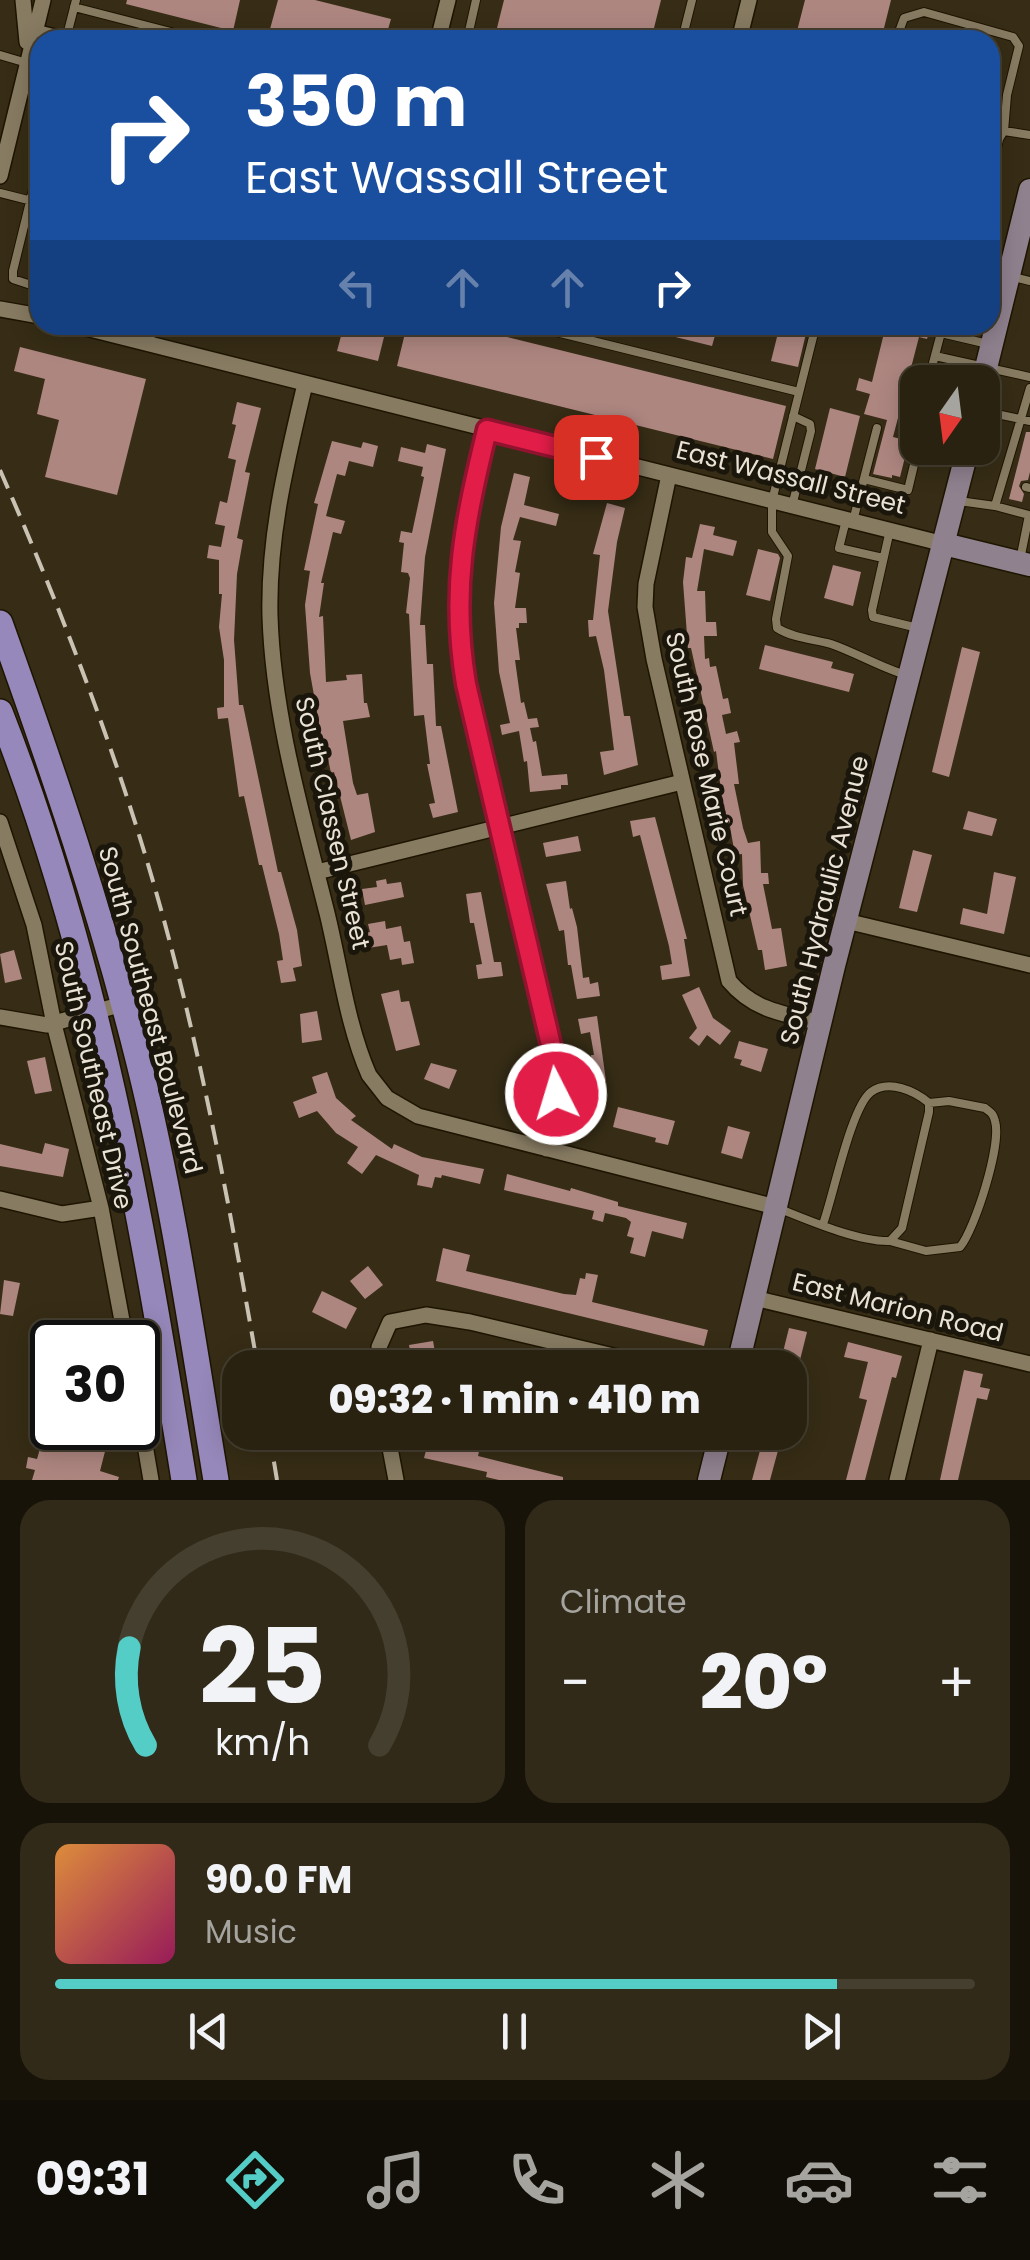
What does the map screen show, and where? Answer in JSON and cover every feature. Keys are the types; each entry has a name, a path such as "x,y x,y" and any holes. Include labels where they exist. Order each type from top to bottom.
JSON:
{"main road":[{"name":"South Southeast Boulevard","path":"0,623 54,772 123,1004 169,1197 216,1480"},
{"path":"0,712 34,800 125,1137 184,1480"}],"street":[{"path":"23,0 28,60"},
{"path":"36,30 43,0"},
{"path":"440,30 448,0"},
{"path":"742,30 749,0"},
{"path":"0,176 30,52"},
{"path":"1010,276 1025,235 1030,190"},
{"path":"0,309 30,314"},
{"name":"East Wassall Street","path":"119,335 1025,564"},
{"path":"987,365 993,335"},
{"name":"South Classen Street","path":"305,384 282,482 272,561 270,614 278,696 364,1062 377,1087 418,1116 776,1207"},
{"path":"487,430 461,549 458,602 466,684 556,1072 546,1149"},
{"name":"South Hydraulic Avenue","path":"741,1350 963,465"},
{"name":"South Rose Marie Court","path":"669,475 649,564 646,607 729,981 761,1008 822,1023"},
{"path":"317,872 682,782"},
{"name":"South Southeast Drive","path":"0,822 34,924 54,1024 101,1208 122,1320"},
{"path":"846,921 1030,964"},
{"path":"0,1016 54,1024 123,1004"},
{"path":"0,1199 62,1214 101,1208"},
{"name":"East Marion Road","path":"754,1298 1030,1364"},
{"path":"379,1350 390,1322 426,1315 588,1350"},
{"path":"897,1480 930,1340"},
{"path":"146,1450 151,1480"},
{"path":"390,1450 396,1480"},
{"path":"710,1480 717,1450"}],"lane":[{"path":"470,30 476,0"},
{"path":"684,30 692,0"},
{"path":"68,30 75,4 167,30"},
{"path":"900,30 904,18 924,12 988,30"},
{"path":"1000,33 1013,37 1019,46 1000,142"},
{"path":"0,55 28,60"},
{"path":"1002,135 1030,135"},
{"path":"0,194 30,201"},
{"path":"30,220 13,279 30,285"},
{"path":"149,344 151,335"},
{"path":"568,335 798,392"},
{"path":"813,335 772,501 772,532 788,556 777,628 834,645 882,668 910,676"},
{"path":"933,365 940,335"},
{"path":"961,335 992,345"},
{"path":"935,356 956,365"},
{"path":"1000,377 1030,377"},
{"path":"996,506 1013,464 1019,418 1030,388"},
{"path":"1000,414 1030,421"},
{"path":"792,506 811,431 810,424 793,416"},
{"path":"877,428 864,479 839,548 884,558"},
{"path":"864,479 908,490 916,465"},
{"path":"1003,481 1013,484"},
{"path":"954,500 1030,513 1025,564"},
{"path":"890,530 873,617 922,629"},
{"path":"776,1207 822,1224 926,1252 954,1250 964,1243 995,1148 996,1121 986,1108 949,1101 929,1103 919,1094 902,1088 885,1086 870,1093 860,1108 822,1224"},
{"path":"890,1241 902,1228 906,1214 929,1103"}],"building":[{"path":"127,0 240,0 233,30 126,4"},
{"path":"278,0 315,0 391,19 388,30 270,30"},
{"path":"504,0 661,0 654,30 496,30"},
{"path":"805,0 891,0 884,30 797,30"},
{"path":"341,335 384,335 378,361 337,351"},
{"path":"405,335 498,335 786,406 773,459 397,366"},
{"path":"667,335 715,335 712,346"},
{"path":"778,335 806,335 798,367 771,361"},
{"path":"884,335 928,335 927,339 919,337 912,365 900,365 900,410 893,437 900,439 900,477 873,474 887,420 864,414 870,394 856,390 859,378 872,382"},
{"path":"20,347 146,379 117,495 45,477 59,420 37,414 45,379 14,371"},
{"path":"237,402 261,408 245,472 250,473 237,538 243,540 234,640 239,705 243,705 278,872 297,930 302,966 293,968 296,981 281,983 277,961 283,960 279,934 244,796 239,797 228,718 218,719 217,708 224,707 219,627 222,594 219,560 207,558 209,545 221,547 225,526 215,524 220,501 227,503 236,460 228,458"},
{"path":"830,408 860,416 845,477 815,469"},
{"path":"1026,432 1030,432 1030,472 1028,480 1021,481 1019,486 1024,494 1022,502 1009,499"},
{"path":"332,441 361,448 363,442 378,446 373,467 349,461 345,476 337,474 326,516 345,521 341,534 333,532 321,583 319,617 323,616 326,682 362,674 364,703 370,717 343,721 353,783 357,795 368,793 375,832 351,840 322,740 310,673 305,605 310,571 304,570 318,504 314,503"},
{"path":"427,444 446,449 425,557 420,625 425,625 427,664 433,664 436,726 441,726 458,812 433,818 429,804 435,803 427,764 424,715 414,716 406,613 410,578 408,573 401,572 404,543 399,542 401,531 412,533 424,477 423,467 398,461 401,447 425,453"},
{"path":"514,473 530,477 524,505 559,514 556,526 520,517 513,540 521,541 515,572 520,573 515,608 526,608 527,623 519,623 516,628 520,660 515,660 521,703 524,702 528,719 537,718 539,727 530,728 542,776 567,774 568,785 561,785 561,789 530,792 519,731 502,735 500,725 510,723 499,672 494,603 501,527"},
{"path":"607,503 625,508 608,611 624,716 630,716 638,765 604,775 600,752 614,750 604,670 596,636 589,637 588,620 593,620 600,555 593,554"},
{"path":"700,524 715,527 713,535 737,541 733,556 704,549 697,591 705,591 706,622 716,622 717,636 704,636 705,659 709,658 710,667 716,666 723,699 728,698 731,713 722,715 726,734 737,731 740,742 734,743 739,784 734,784 743,828 748,843 760,841 761,873 768,873 769,884 763,884 772,929 781,928 787,966 765,970 743,885 742,854 735,855 729,821 725,822 716,751 688,648 683,582 686,557 692,558"},
{"path":"758,549 780,558 770,601 746,595"},
{"path":"833,565 861,572 853,606 824,598"},
{"path":"765,645 833,662 831,668 854,674 849,692 759,669"},
{"path":"962,647 980,652 949,777 932,772"},
{"path":"968,811 997,819 992,836 963,829"},
{"path":"655,817 687,939 690,976 662,980 660,966 672,964 669,946 640,835 633,837 630,821"},
{"path":"578,836 581,851 546,857 543,843"},
{"path":"913,850 932,855 917,912 899,908"},
{"path":"994,872 1016,877 1004,934 960,924 963,908 987,914"},
{"path":"386,879 387,884 401,882 404,897 365,905 362,889 377,887 376,881"},
{"path":"566,881 583,978 589,977 590,984 598,982 600,996 577,999 564,930 559,931 546,884"},
{"path":"481,892 494,962 501,962 503,976 478,979 476,965 482,964 466,894"},
{"path":"385,921 386,929 401,926 404,942 410,941 414,963 402,965 401,958 390,960 387,945 368,948 368,924"},
{"path":"14,950 22,979 5,983 0,954"},
{"path":"699,987 713,1018 731,1031 720,1045 707,1035 699,1046 689,1038 697,1028 682,995"},
{"path":"399,990 401,1002 409,1001 420,1045 396,1051 381,994"},
{"path":"317,1011 322,1040 302,1043 300,1014"},
{"path":"597,1016 606,1081 599,1082 598,1077 593,1078 590,1032 581,1034 578,1019"},
{"path":"739,1041 768,1049 761,1072 740,1065 742,1060 734,1058"},
{"path":"45,1057 52,1091 35,1094 27,1061"},
{"path":"431,1063 457,1070 449,1089 424,1079"},
{"path":"327,1072 336,1098 356,1116 351,1120 392,1149 394,1144 422,1157 484,1169 480,1184 442,1175 435,1177 432,1188 417,1185 419,1175 376,1155 362,1174 347,1163 358,1147 336,1133 317,1111 299,1118 293,1102 317,1093 312,1077"},
{"path":"618,1107 675,1121 668,1145 613,1127"},
{"path":"728,1126 750,1132 742,1159 721,1153"},
{"path":"45,1143 69,1149 63,1177 0,1166 0,1144 42,1154"},
{"path":"507,1174 570,1191 571,1188 618,1202 618,1206 687,1223 683,1239 652,1231 645,1257 630,1253 634,1238 627,1236 631,1222 626,1218 605,1213 603,1222 592,1219 594,1211 504,1190"},
{"path":"443,1248 470,1255 466,1271 564,1294 576,1295 580,1278 585,1279 586,1273 598,1275 592,1302 708,1330 704,1346 436,1281"},
{"path":"368,1266 383,1285 365,1299 350,1281"},
{"path":"4,1280 20,1283 13,1316 0,1314"},
{"path":"322,1291 357,1308 346,1329 312,1312"},
{"path":"789,1328 807,1332 802,1350 784,1350"},
{"path":"433,1341 435,1350 410,1350 409,1345"},
{"path":"848,1342 902,1356 896,1378 892,1377 865,1480 846,1480 867,1400 859,1398 868,1362 844,1357"},
{"path":"964,1370 983,1374 980,1387 990,1389 987,1400 977,1398 958,1480 940,1480"},
{"path":"40,1450 105,1450 100,1471 119,1477 32,1480 35,1470 26,1468 28,1457 37,1459"},
{"path":"426,1450 479,1450 478,1456 563,1480 499,1480 486,1477 487,1472 424,1458"},
{"path":"760,1450 778,1450 770,1480 752,1480"}],"railway":[{"path":"0,470 89,688 162,913 203,1082 255,1350"},
{"path":"272,1450 277,1480"}],"route":[{"path":"556,1094 551,1045 466,684 458,573 487,430 596,457"}]}
